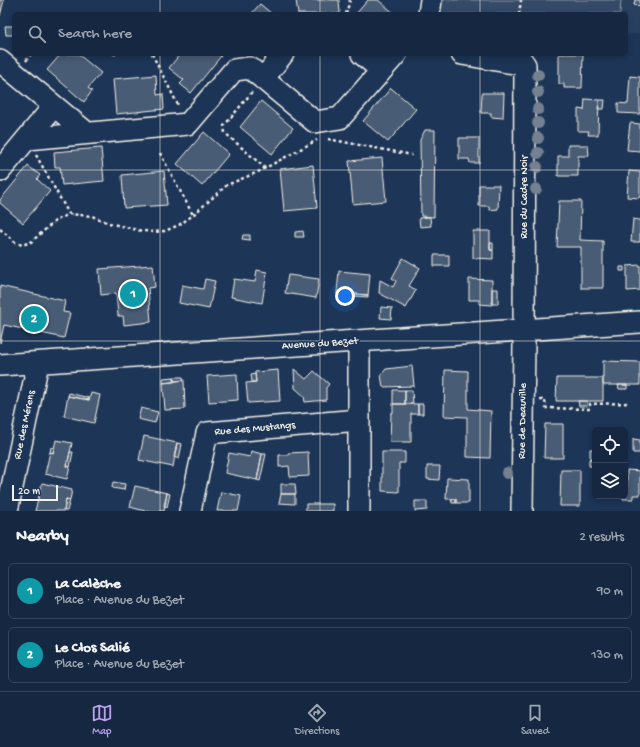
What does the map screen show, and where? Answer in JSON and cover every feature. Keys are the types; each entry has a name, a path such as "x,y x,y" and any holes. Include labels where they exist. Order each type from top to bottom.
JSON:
{"street":[{"path":"429,12 431,0"},
{"path":"263,79 281,56"},
{"path":"364,56 381,70"},
{"path":"27,139 188,124 234,70 250,68 315,122 340,118 394,56"},
{"name":"Rue du Cadre Noir","path":"486,56 521,59 524,330"},
{"path":"0,61 87,133"},
{"path":"0,170 54,106"},
{"name":"Avenue du Bezet","path":"0,365 640,322"},
{"name":"Rue de Deauville","path":"522,511 524,330"},
{"path":"359,341 359,511"},
{"name":"Rue des Mérens","path":"7,511 38,363"},
{"name":"Rue des Mustangs","path":"190,511 207,433 359,420"}],"path":[{"path":"347,12 350,0"},
{"path":"519,12 521,0"},
{"path":"153,56 188,124"},
{"path":"263,79 224,126 224,132 265,168"},
{"path":"27,139 69,214"},
{"path":"0,229 15,242 22,245 31,242 55,221 69,214 92,216 109,223 138,230 153,232 166,231 179,225 193,215 227,185 265,168 317,140 329,139 412,155"},
{"path":"160,153 193,215"},
{"path":"523,401 545,400 546,408 590,409 590,404 628,403"}],"shaded area":[{"path":"440,0 621,0 620,12 440,12"},
{"path":"621,0 640,0 640,33 628,35 628,12 620,12"}],"building":[{"path":"0,0 4,0 0,16"},
{"path":"296,0 339,0 340,12 298,12"},
{"path":"368,0 378,0 393,12 358,12"},
{"path":"635,0 640,0 640,6 634,5"},
{"path":"260,4 270,12 253,12"},
{"path":"5,26 12,26 12,35 6,35"},
{"path":"59,56 80,56 101,73 88,88 92,91 84,102 47,70"},
{"path":"178,56 221,56 191,93 180,84 184,80 169,68"},
{"path":"559,56 583,56 582,88 564,88 564,84 559,84"},
{"path":"156,75 157,95 163,94 164,109 116,114 113,79"},
{"path":"630,76 640,77 640,114 618,113 618,103 628,104"},
{"path":"391,88 416,109 388,142 363,121"},
{"path":"482,93 504,93 503,118 491,117 491,113 481,113"},
{"path":"585,99 599,100 598,135 588,135 589,131 578,131 578,109 584,110"},
{"path":"599,100 605,100 604,109 598,109"},
{"path":"261,101 293,128 272,154 240,127"},
{"path":"630,123 640,124 640,151 627,150"},
{"path":"425,130 435,130 434,217 421,216 420,140"},
{"path":"204,132 229,154 202,186 177,164"},
{"path":"459,138 479,138 479,163 470,163 469,159 459,159"},
{"path":"568,145 588,145 589,156 578,156 578,176 558,176 558,156 568,156"},
{"path":"101,148 104,181 62,185 60,167 55,167 54,152"},
{"path":"382,158 386,201 353,204 349,161"},
{"path":"313,165 317,208 284,211 280,169"},
{"path":"28,166 40,175 37,179 50,191 23,223 0,203 0,200"},
{"path":"164,171 167,205 124,208 122,175"},
{"path":"629,171 640,172 639,198 627,197"},
{"path":"479,185 499,185 498,209 490,210 489,206 479,206"},
{"path":"559,201 581,201 580,240 603,241 603,288 581,288 581,247 557,247"},
{"path":"430,217 431,226 420,227 419,218"},
{"path":"633,219 640,220 640,242 631,242"},
{"path":"303,231 304,237 295,237 295,232"},
{"path":"473,231 490,231 490,250 493,250 493,259 473,258"},
{"path":"243,235 250,235 250,240 242,239"},
{"path":"490,243 493,243 493,250 490,250"},
{"path":"434,255 449,255 449,266 434,266"},
{"path":"403,258 420,268 409,286 416,290 406,308 379,293 380,280 393,287 396,281 392,278"},
{"path":"153,265 155,287 148,288 151,322 124,325 123,316 118,316 116,293 101,295 99,269"},
{"path":"640,265 640,290 627,291 627,266"},
{"path":"620,267 624,267 624,271 620,271"},
{"path":"257,270 267,272 262,303 231,297 234,279 255,282"},
{"path":"339,271 370,274 368,295 337,292"},
{"path":"288,275 319,279 316,298 285,293"},
{"path":"205,279 215,281 209,309 179,303 182,285 203,289"},
{"path":"469,279 492,280 492,305 479,304 479,300 469,300"},
{"path":"0,286 65,301 63,312 70,313 64,338 4,325 0,343"},
{"path":"492,289 498,289 498,304 492,304"},
{"path":"337,292 352,294 352,296 337,295"},
{"path":"352,294 368,295 368,297 352,296"},
{"path":"381,307 392,308 391,319 380,318"},
{"path":"603,361 640,362 640,385 603,385"},
{"path":"412,366 414,386 383,387 381,375 386,369"},
{"path":"294,369 306,379 314,371 329,384 326,388 326,400 305,402 304,396 295,388"},
{"path":"278,370 280,401 248,403 246,383 256,382 255,372"},
{"path":"445,370 468,371 468,409 491,411 490,458 467,457 467,417 444,416"},
{"path":"237,374 238,400 209,402 207,376"},
{"path":"255,374 256,382 252,382 251,375"},
{"path":"174,377 174,382 163,383 163,378"},
{"path":"174,377 183,377 184,380 174,381"},
{"path":"557,378 603,378 603,401 556,401"},
{"path":"184,380 185,409 165,410 163,383"},
{"path":"618,385 627,385 627,389 619,389"},
{"path":"393,390 405,390 405,404 393,404"},
{"path":"405,390 412,390 413,404 405,404"},
{"path":"69,393 89,398 89,400 68,396"},
{"path":"91,393 100,395 94,423 64,416 68,396 89,400"},
{"path":"578,401 587,401 587,406 579,406"},
{"path":"393,404 418,404 418,414 411,414 411,442 390,442 391,413 393,413"},
{"path":"418,404 423,404 423,414 418,414"},
{"path":"141,408 158,412 155,423 138,419"},
{"path":"545,424 563,424 563,458 544,458"},
{"path":"144,436 177,443 173,467 139,460"},
{"path":"633,439 640,440 640,453 633,453"},
{"path":"56,440 72,443 67,466 70,467 67,479 45,474 50,452 53,453"},
{"path":"177,443 182,444 179,459 174,457"},
{"path":"51,447 54,448 53,453 50,452"},
{"path":"590,449 592,449 592,459 590,459"},
{"path":"251,451 262,454 257,480 225,473 229,453 250,457"},
{"path":"70,452 73,452 70,467 67,466"},
{"path":"308,452 309,476 290,477 289,466 279,467 279,455"},
{"path":"382,452 405,452 405,463 399,463 399,492 382,491"},
{"path":"262,454 266,454 260,481 257,480"},
{"path":"589,459 592,459 592,466 589,466"},
{"path":"427,466 440,466 439,480 427,479"},
{"path":"561,470 580,470 580,506 560,506"},
{"path":"628,470 640,471 640,495 633,495 633,499 628,499"},
{"path":"447,478 469,479 469,503 456,503 456,499 446,499"},
{"path":"113,482 125,484 124,490 112,488"},
{"path":"42,483 72,490 70,500 66,499 64,511 35,511"},
{"path":"281,484 295,484 296,494 281,494"},
{"path":"135,486 167,493 164,511 145,511 130,507"},
{"path":"221,492 241,496 238,511 217,511"},
{"path":"167,493 170,494 167,507 164,506"},
{"path":"281,494 295,494 295,504 279,503"},
{"path":"66,499 70,500 67,511 64,511"},
{"path":"451,499 456,499 456,503 452,503"},
{"path":"415,501 427,501 427,510 415,511"},
{"path":"306,504 333,504 333,511 306,511"}],"place":[{"name":"La Calèche","path":"133,294"},
{"name":"Le Clos Salié","path":"34,319"}]}
